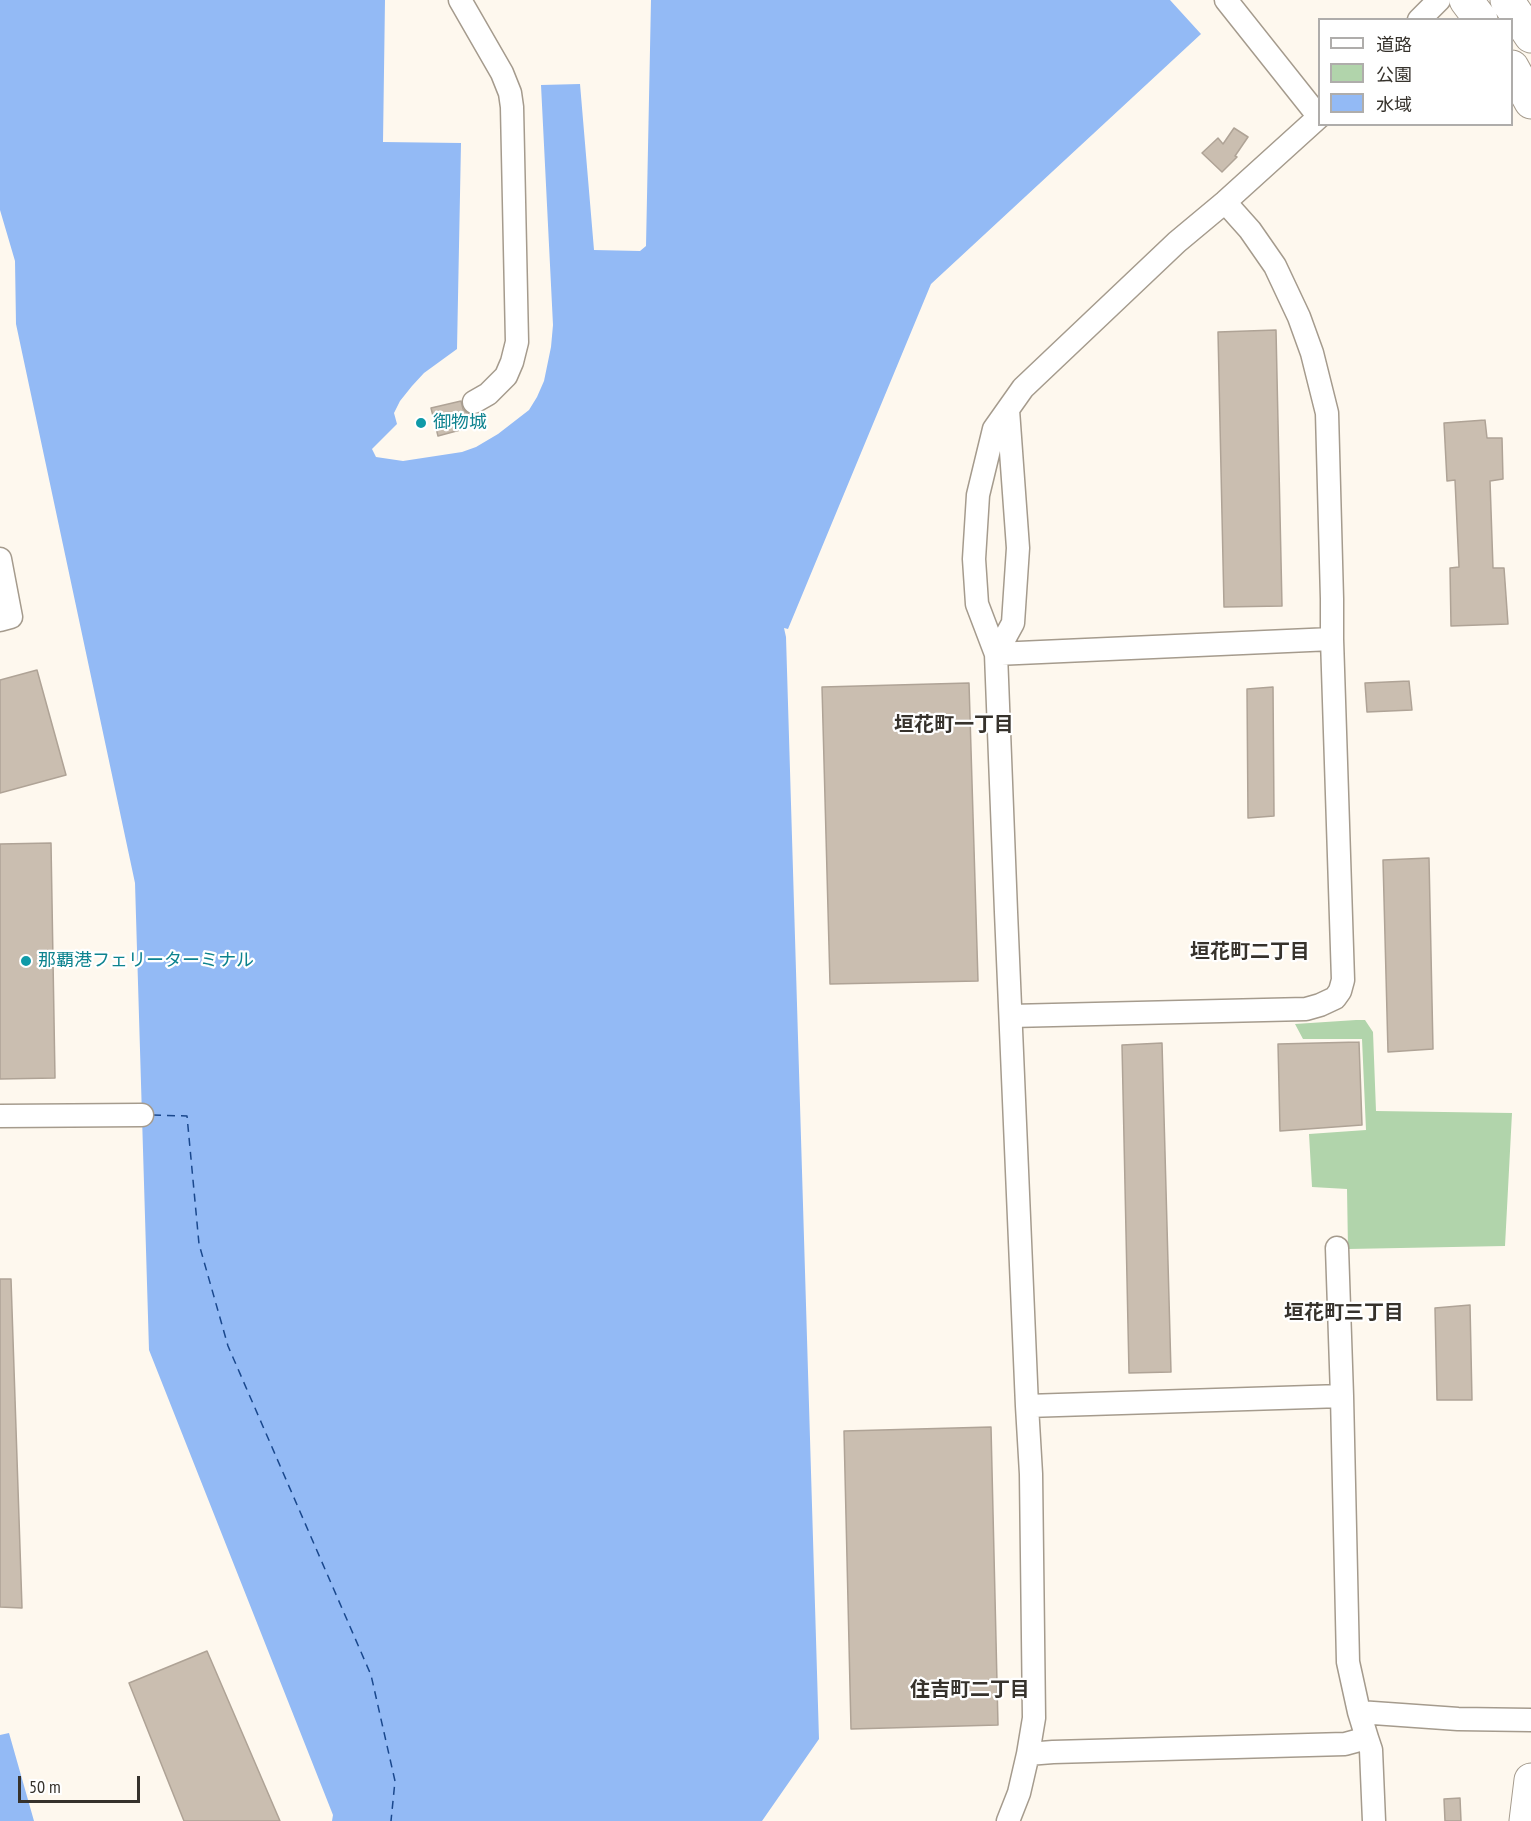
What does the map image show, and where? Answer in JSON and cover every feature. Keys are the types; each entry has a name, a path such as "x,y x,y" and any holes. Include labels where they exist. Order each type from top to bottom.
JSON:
{"highway":[{"path":"1466,0 1480,18"},
{"path":"1507,0 1531,36"},
{"path":"1513,69 1531,102"},
{"path":"1526,1821 1531,1780"}],"lane":[{"path":"460,0 502,73 510,93 512,114 517,342 506,376 492,390 474,402"},
{"path":"1226,0 1318,115"},
{"path":"1421,18 1439,0"},
{"path":"1008,1821 1019,1793 1034,1718 1031,1474 996,654 977,604 974,559 978,495 994,429 1023,388 1177,242 1225,202 1318,117"},
{"path":"1011,1016 1306,1009 1335,998 1343,980 1327,413 1312,353 1299,317 1275,266 1250,230 1225,202"},
{"path":"996,654 1013,623 1018,548 1008,410"},
{"path":"0,559 11,617 0,620"},
{"path":"996,654 1332,639"},
{"path":"0,1116 142,1115"},
{"path":"1337,1248 1348,1662 1359,1712 1371,1750 1374,1821"},
{"path":"1027,1407 1342,1396"},
{"path":"1359,1712 1458,1719 1531,1720"},
{"path":"1028,1754 1345,1744 1367,1738"}],"green space":[{"path":"1365,1020 1373,1032 1376,1111 1512,1113 1505,1246 1348,1249 1347,1189 1312,1187 1309,1134 1366,1130 1362,1039 1303,1039 1295,1024"}],"water":[{"path":"0,0 385,0 383,142 461,143 457,349 424,373 412,386 394,413 397,424 372,449 376,457 403,461 462,452 476,447 498,434 529,410 544,381 553,325 541,85 580,84 594,250 640,251 646,246 651,0 1170,0 1201,34 931,284 788,629 784,628 819,1739 762,1821 332,1821 333,1815 149,1350 135,883 16,324 15,261 0,210"},
{"path":"9,1733 34,1821 0,1821 0,1735"}],"building":[{"path":"1234,128 1248,137 1235,156 1237,157 1222,172 1202,153 1218,138 1223,144"},
{"path":"1276,330 1282,606 1224,607 1218,332"},
{"path":"461,401 463,409 472,415 475,426 438,436 431,408"},
{"path":"1485,420 1487,438 1502,438 1503,479 1490,481 1493,568 1504,568 1508,624 1451,626 1450,568 1459,567 1455,480 1447,481 1444,423"},
{"path":"37,670 66,775 0,793 0,680"},
{"path":"1409,681 1412,710 1367,712 1365,683"},
{"path":"969,683 978,981 830,984 822,687"},
{"path":"1273,687 1274,816 1248,818 1247,689"},
{"name":"那覇港フェリーターミナル","path":"51,843 55,1078 0,1079 0,844"},
{"path":"1429,858 1433,1049 1388,1052 1383,860"},
{"path":"1359,1042 1362,1125 1280,1131 1278,1044"},
{"path":"1162,1043 1171,1372 1129,1373 1122,1045"},
{"path":"0,1279 11,1279 22,1608 0,1607"},
{"path":"1470,1305 1472,1400 1437,1400 1435,1308"},
{"path":"991,1427 998,1725 851,1729 844,1431"},
{"path":"207,1651 280,1821 184,1821 129,1683"},
{"path":"1460,1798 1461,1821 1445,1821 1444,1799"}],"ferry route":[{"path":"153,1115 187,1116 199,1244 228,1346 371,1675 395,1781 391,1821"}],"place":[{"name":"御物城","path":"421,423"},
{"name":"那覇港フェリーターミナル","path":"26,961"}],"district":[{"name":"垣花町一丁目","path":"954,725"},
{"name":"垣花町二丁目","path":"1250,952"},
{"name":"垣花町三丁目","path":"1344,1313"},
{"name":"住吉町二丁目","path":"970,1690"}]}
